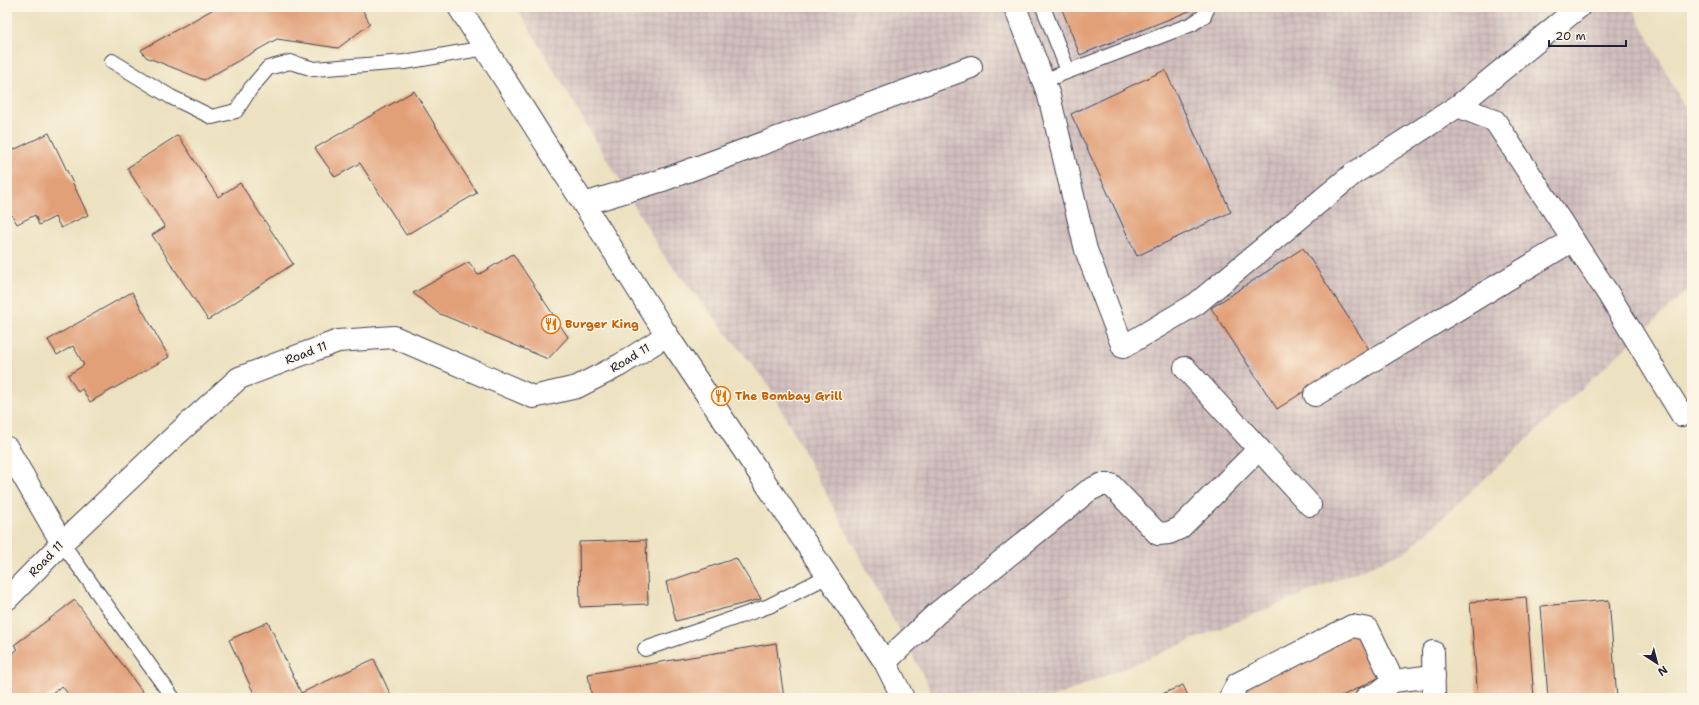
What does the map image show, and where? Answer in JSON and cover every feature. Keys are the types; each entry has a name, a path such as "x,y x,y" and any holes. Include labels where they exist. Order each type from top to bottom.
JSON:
{"street":[{"path":"459,7 667,335 885,662 903,698"},
{"path":"1015,7 1049,96 1086,250 1123,347 1196,304 1353,174 1458,106 1579,7"},
{"path":"584,204 662,180 971,67"},
{"path":"1458,106 1495,121 1609,295 1682,415"},
{"path":"1315,395 1573,240"},
{"name":"Road 11","path":"7,599 62,543 176,434 239,378 338,341 394,336 533,396 578,387 620,365 667,335"},
{"path":"1185,368 1310,506"},
{"path":"7,448 62,543"},
{"path":"885,662 936,614 1088,492 1100,485 1111,485 1158,534 1170,533 1180,528 1259,449"},
{"path":"1230,698 1237,684 1352,626 1368,629 1392,681"},
{"path":"1433,652 1434,698"},
{"path":"1366,698 1378,693 1392,681 1434,676"}],"lane":[{"path":"1044,7 1068,71"},
{"path":"1043,81 1192,24 1204,16 1208,7"},
{"path":"112,61 171,97 212,117 236,111 251,88 268,68 290,62 314,69 405,62 485,48"},
{"path":"62,543 173,698"},
{"path":"645,649 769,606 828,576"}],"shaded area":[{"path":"516,7 1632,7 1692,121 1692,286 1407,551 1052,698 935,698 767,383 664,256"}],"building":[{"path":"217,7 361,7 370,24 338,48 277,39 204,80 146,57 141,50"},
{"path":"1061,7 1199,7 1080,55"},
{"path":"1165,70 1231,212 1137,256 1071,114"},
{"path":"7,91 11,99 7,100"},
{"path":"414,91 477,193 406,235 360,163 335,177 315,148"},
{"path":"49,133 88,215 61,228 55,217 39,225 35,215 17,224 12,215 7,217 7,153"},
{"path":"178,135 218,197 240,183 293,264 208,320 152,235 165,227 127,168"},
{"path":"1303,248 1369,349 1277,409 1211,308"},
{"path":"513,254 568,337 548,359 438,313 413,293 469,262 478,275"},
{"path":"132,292 169,357 90,402 82,389 78,392 68,375 84,365 73,346 57,355 48,340"},
{"path":"646,540 648,604 580,607 579,542"},
{"path":"736,558 761,599 676,621 666,582"},
{"path":"1526,597 1534,698 1478,698 1470,602"},
{"path":"75,600 147,698 71,698 62,686 45,698 7,698 7,658 18,649 14,645"},
{"path":"1609,600 1617,698 1548,698 1541,606"},
{"path":"268,622 301,693 374,659 392,698 256,698 229,640"},
{"path":"1357,631 1380,677 1338,698 1238,698 1235,693"},
{"path":"776,643 784,698 592,698 588,674"},
{"path":"1183,685 1189,698 1153,698"}],"place":[{"name":"Burger King","path":"551,324"},
{"name":"The Bombay Grill","path":"721,396"}]}
